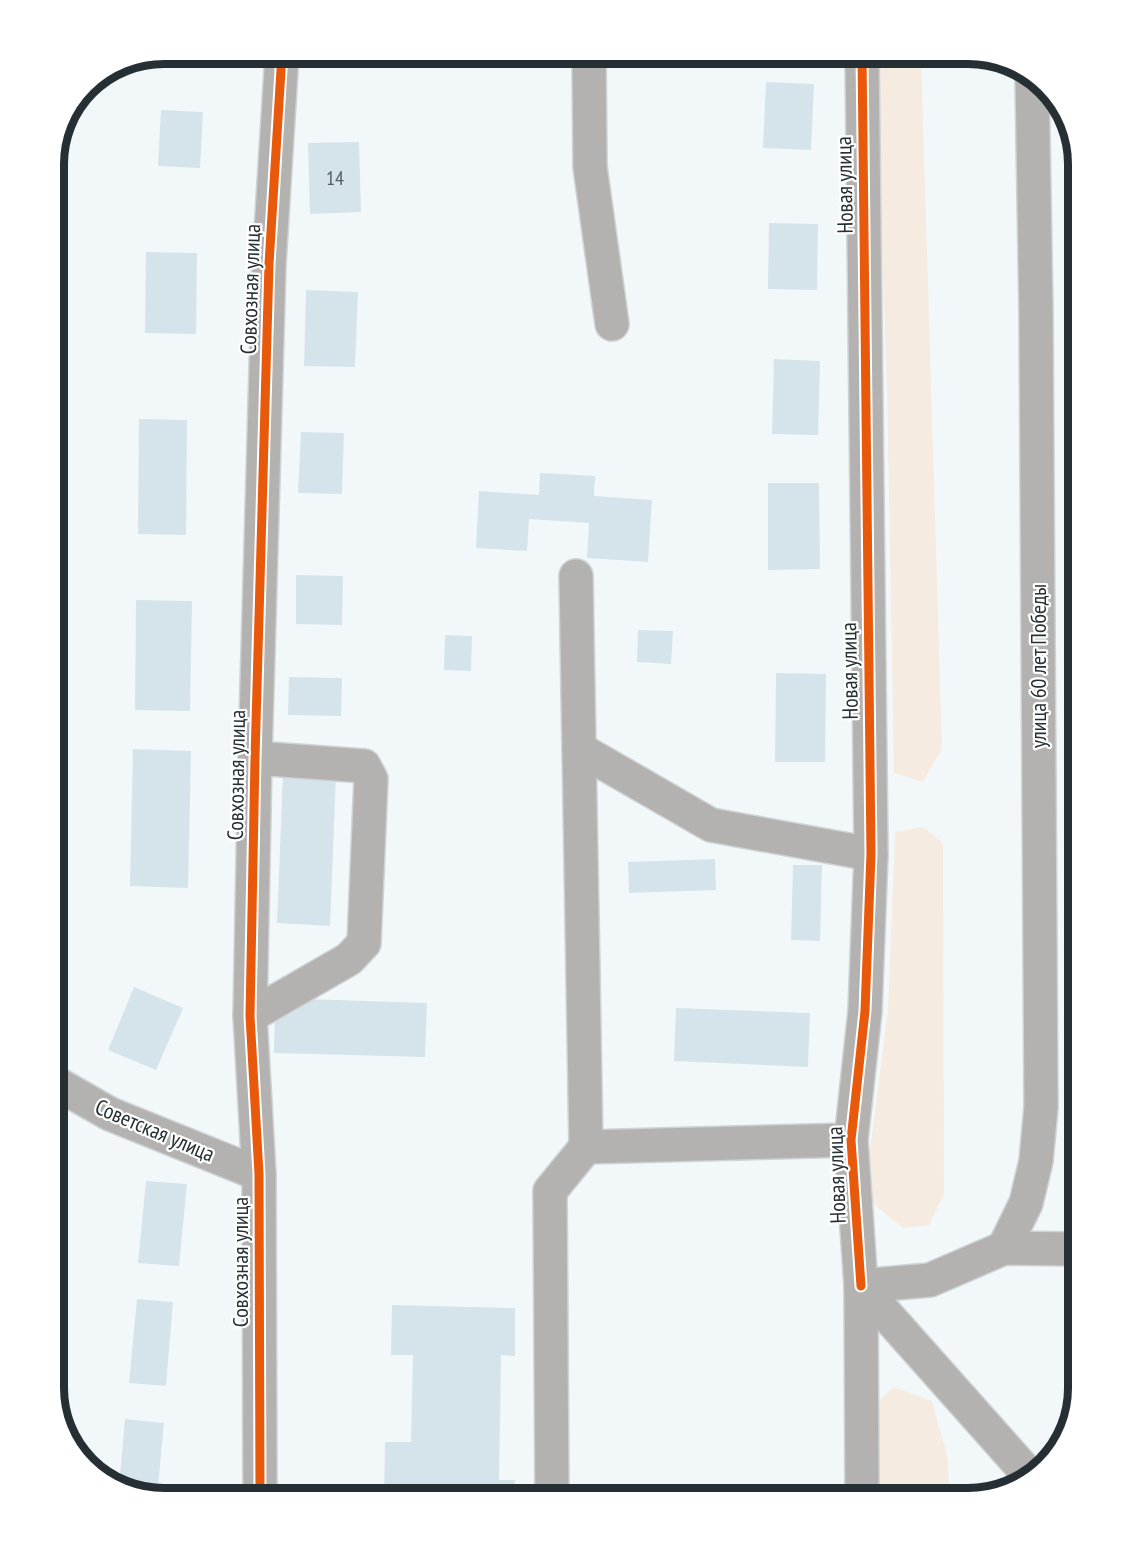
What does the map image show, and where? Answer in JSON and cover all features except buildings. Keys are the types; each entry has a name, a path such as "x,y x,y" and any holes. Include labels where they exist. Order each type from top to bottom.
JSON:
{"street":[{"name":"Совхозная улица","path":"260,1487 259,1174 250,1016 269,264 281,64"},
{"path":"589,65 590,167 612,324"},
{"name":"Новая улица","path":"862,65 871,854 865,1011 851,1140 861,1286 862,1488"},
{"name":"улица 60 лет Победы","path":"1004,1248 1026,1203 1036,1161 1041,1107 1032,89"},
{"path":"552,1487 550,1191 586,1147 576,576"},
{"path":"579,749 711,825 871,854"},
{"path":"250,1016 349,959 364,943 370,779 364,766 255,758"},
{"name":"Советская улица","path":"64,1088 110,1114 259,1174"},
{"path":"586,1147 851,1140"},
{"path":"861,1286 930,1280 1004,1248 1068,1249"},
{"path":"861,1286 1024,1469"}],"shaded area":[{"path":"875,65 921,65 942,748 923,782 894,773 887,386"},
{"path":"923,827 943,843 944,1194 929,1225 903,1228 871,1202 869,1158 888,1010 895,832"},
{"path":"893,1387 932,1401 948,1459 949,1488 876,1488 876,1404"}],"cycle path":[{"path":"260,1487 259,1174 250,1016 269,264 281,64"},
{"path":"861,1286 851,1140 865,1011 871,854 862,65"}]}
